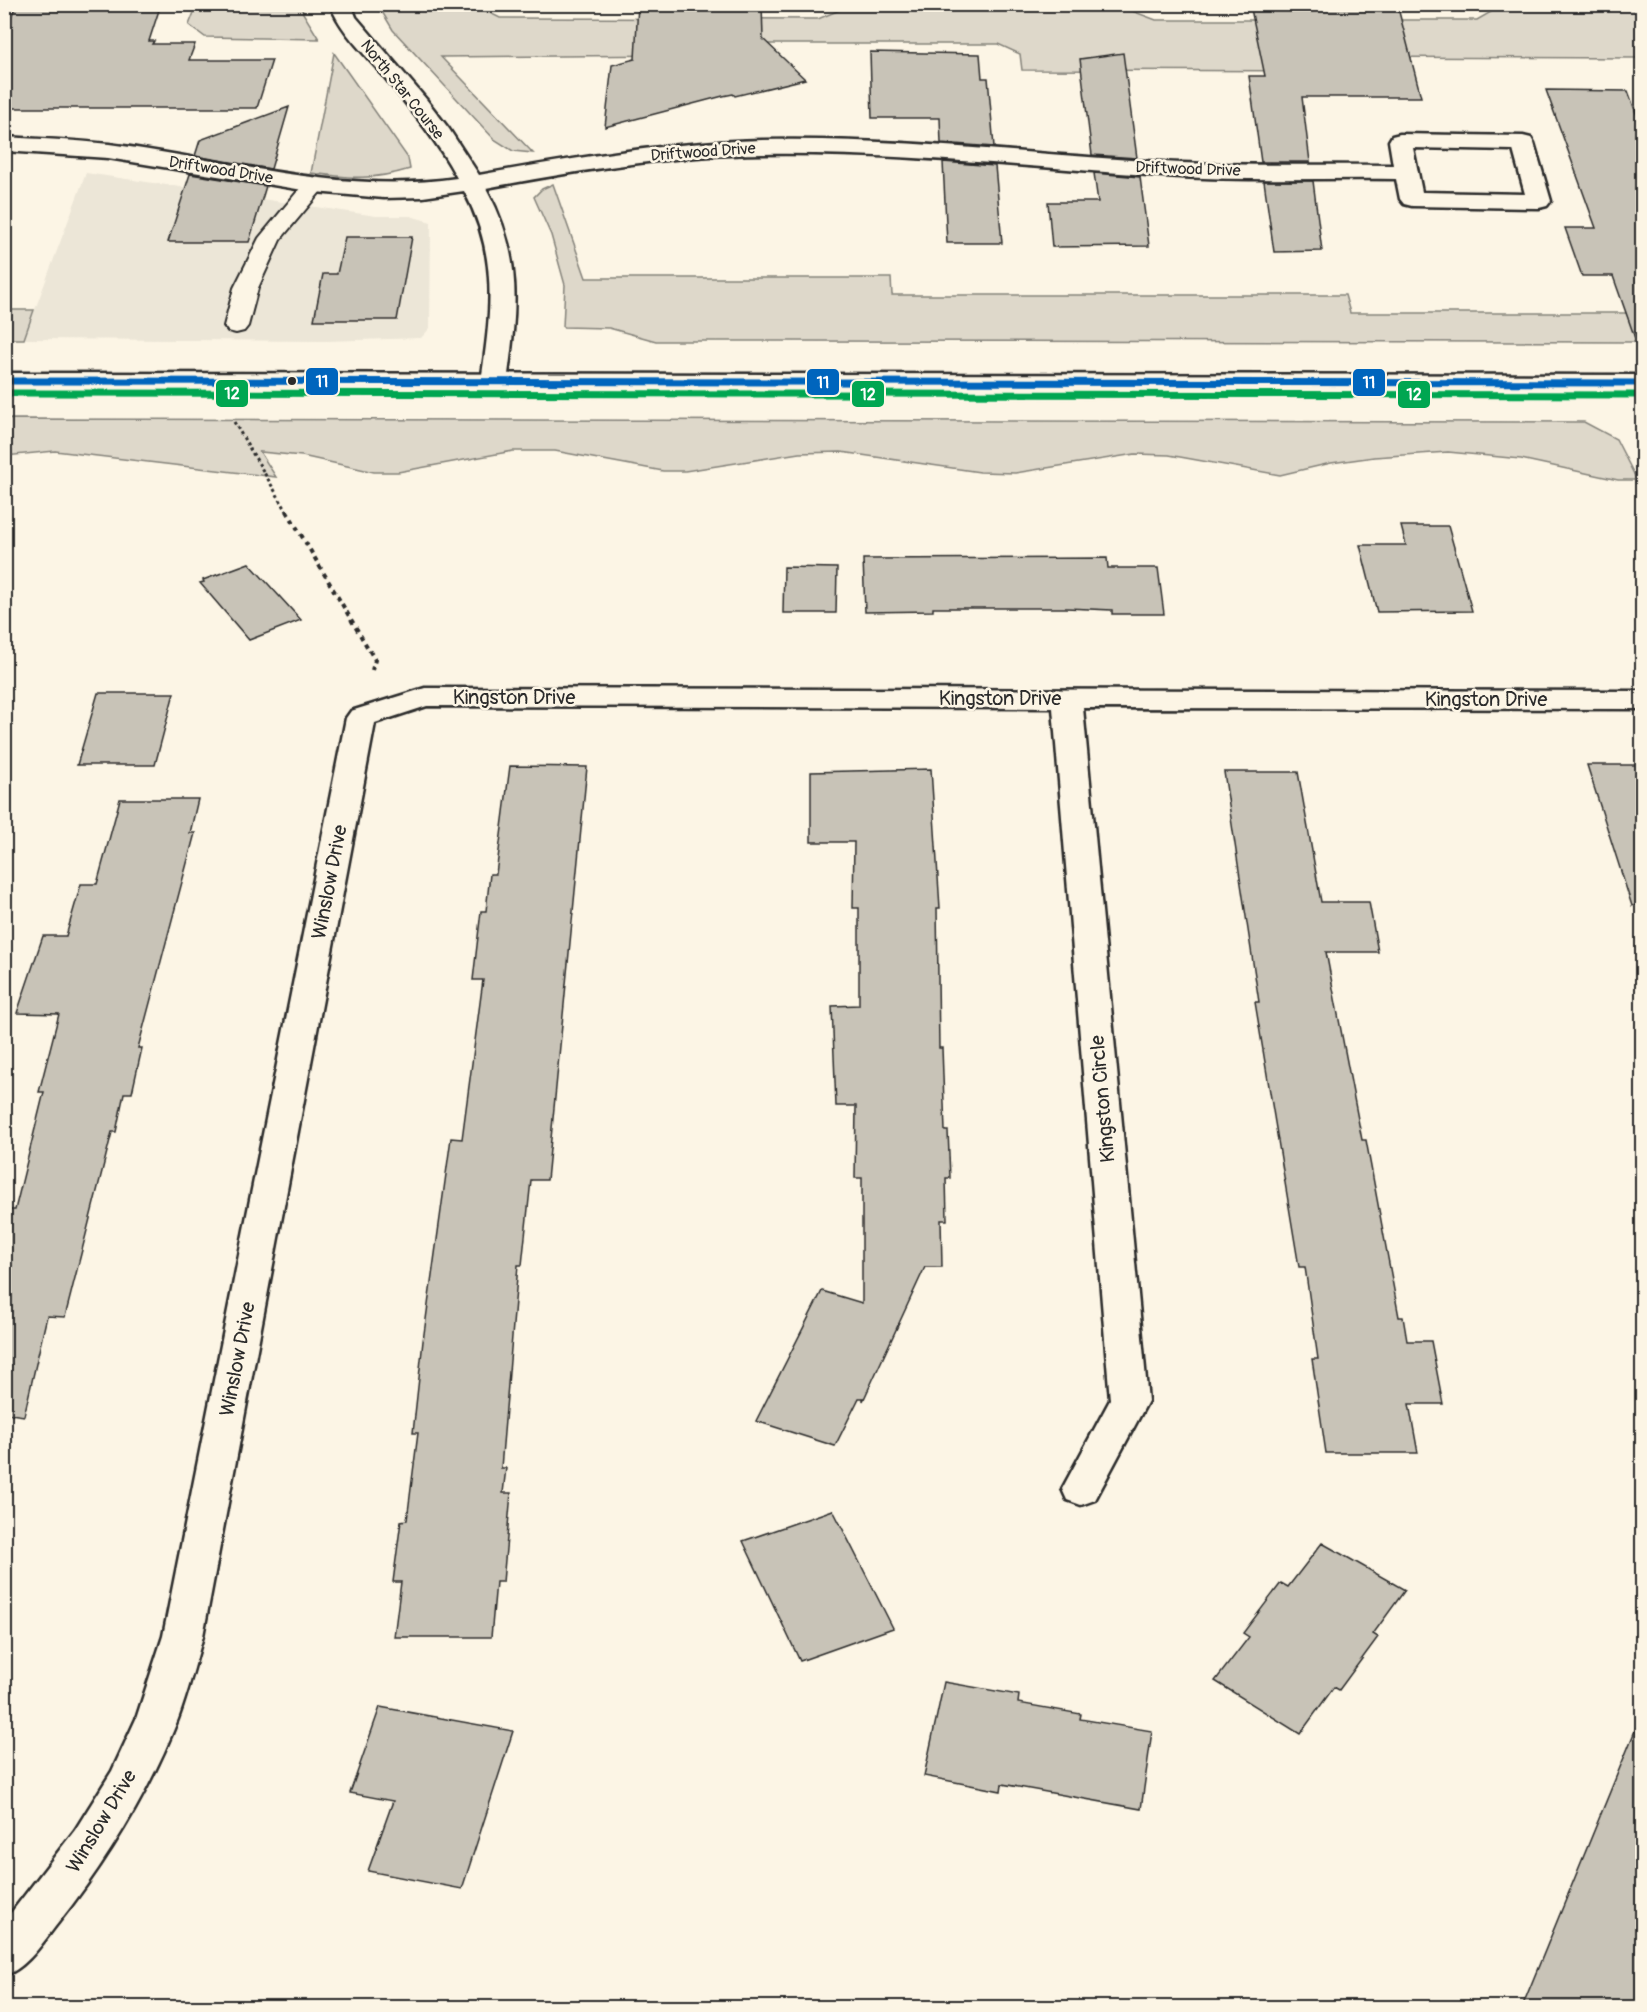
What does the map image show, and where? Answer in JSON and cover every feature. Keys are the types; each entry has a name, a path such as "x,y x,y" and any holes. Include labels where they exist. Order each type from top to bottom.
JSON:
{"street":[{"name":"North Star Course","path":"340,4 346,19 439,131 472,183 491,225 502,269 503,316 494,382"},
{"path":"1400,141 1523,143 1539,201 1412,199 1406,172 1400,141"},
{"name":"Driftwood Drive","path":"4,144 108,152 315,185 384,191 423,190 677,151 764,147 904,151 1183,170 1406,172"},
{"path":"4,381 1642,383"},
{"name":"Kingston Drive","path":"361,718 425,697 1642,700"},
{"name":"Kingston Circle","path":"1067,698 1129,1401 1082,1489"},
{"name":"Winslow Drive","path":"4,1956 61,1888 116,1803 157,1719 183,1636 361,718"}],"lane":[{"path":"236,326 246,288 270,238 315,185"}],"path":[{"path":"210,382 375,660 361,718"}],"shaded area":[{"path":"854,4 1123,4 1124,8 1156,20 1477,20 1498,8 1497,5 1642,4 1642,58 1343,57 1346,71 1022,70 1020,54 998,44 701,44 680,55 441,57 533,153 513,151 494,139 393,30 378,5 474,5 500,18 818,19"},
{"path":"197,5 301,5 303,13 319,39 205,37 189,25"},
{"path":"334,53 408,158 410,169 372,177 311,173"},
{"path":"86,173 376,216 410,216 431,222 430,328 421,338 326,341 24,339"},
{"path":"553,184 586,278 891,278 892,295 1345,295 1350,313 1642,313 1642,342 656,341 609,328 563,327 565,285 551,235 534,197 542,189"},
{"path":"5,310 34,310 24,339 5,339"},
{"path":"5,419 1584,422 1616,439 1637,480 1618,480 1521,459 1448,452 1374,457 1331,463 1280,475 1169,455 1135,454 1015,473 980,472 841,452 799,453 685,471 663,471 555,451 513,451 398,472 374,472 302,456 260,452 276,477 55,451 5,456"}],"building":[{"path":"17,4 161,4 149,41 154,41 152,44 195,44 189,60 272,60 257,108 4,108 4,31"},
{"path":"638,4 762,4 763,39 805,79 735,96 733,94 723,96 605,127 612,65 635,59"},
{"path":"1250,4 1397,4 1421,97 1302,97 1310,162 1261,162 1249,76 1265,76"},
{"path":"870,52 980,54 982,78 988,78 994,147 941,143 940,118 872,118"},
{"path":"1123,53 1137,158 1092,155 1080,59"},
{"path":"1546,90 1628,91 1642,129 1642,339 1636,341 1613,276 1582,276 1565,228 1596,228"},
{"path":"289,107 271,169 195,156 200,140"},
{"path":"943,162 995,166 1002,243 947,243"},
{"path":"1094,173 1140,177 1149,246 1052,247 1048,202 1098,202"},
{"path":"190,174 266,186 249,242 168,242"},
{"path":"1264,181 1313,181 1322,251 1274,252"},
{"path":"345,237 412,237 397,320 314,320 323,274 337,274"},
{"path":"1401,526 1448,526 1472,611 1377,612 1360,545 1406,545"},
{"path":"1107,558 1108,568 1158,568 1164,614 1112,614 1112,610 1066,608 933,608 933,611 865,612 863,559"},
{"path":"249,563 301,620 249,640 200,583"},
{"path":"784,567 837,568 836,613 783,613"},
{"path":"98,693 174,693 155,765 77,765"},
{"path":"1587,765 1642,765 1642,904 1632,906"},
{"path":"510,766 587,767 547,1180 531,1180 522,1265 518,1265 501,1468 506,1468 503,1493 511,1493 503,1582 496,1582 491,1637 394,1637 401,1582 393,1582 401,1521 407,1520 418,1433 413,1433 423,1341 451,1138 462,1139 483,980 473,980 481,911 486,911 490,874 496,874"},
{"path":"931,769 940,908 937,908 939,1048 942,1048 945,1131 948,1131 950,1178 946,1178 947,1220 941,1220 942,1267 925,1267 863,1401 863,1398 859,1398 835,1446 756,1421 822,1291 862,1303 862,1178 855,1178 856,1106 836,1106 832,1006 859,1005 859,908 853,908 854,842 811,842 811,772"},
{"path":"1224,772 1298,772 1321,902 1369,902 1378,952 1326,952 1362,1140 1366,1140 1399,1317 1403,1317 1407,1341 1431,1341 1443,1404 1409,1404 1418,1453 1326,1453 1312,1359 1318,1359 1305,1267 1299,1267 1255,1002 1259,1002"},
{"path":"120,799 198,799 190,833 195,833 138,1048 142,1048 132,1093 124,1093 116,1132 112,1132 65,1317 47,1316 24,1416 4,1413 4,1210 15,1210 44,1092 39,1092 59,1014 17,1013 43,936 66,936 81,884 97,884"},
{"path":"833,1510 893,1628 800,1661 743,1541"},
{"path":"1322,1543 1405,1590 1373,1634 1378,1637 1339,1690 1334,1687 1300,1734 1215,1681 1249,1637 1243,1633 1281,1583 1288,1587"},
{"path":"944,1682 1019,1695 1018,1703 1081,1714 1080,1719 1152,1731 1141,1809 1002,1784 1001,1791 924,1776"},
{"path":"380,1707 513,1731 462,1889 368,1871 393,1801 350,1793"},
{"path":"1641,1716 1642,2007 1522,2007"}],"transit line":[{"name":"11","path":"4,381 1642,383"},
{"name":"12","path":"4,393 1642,395"}]}
